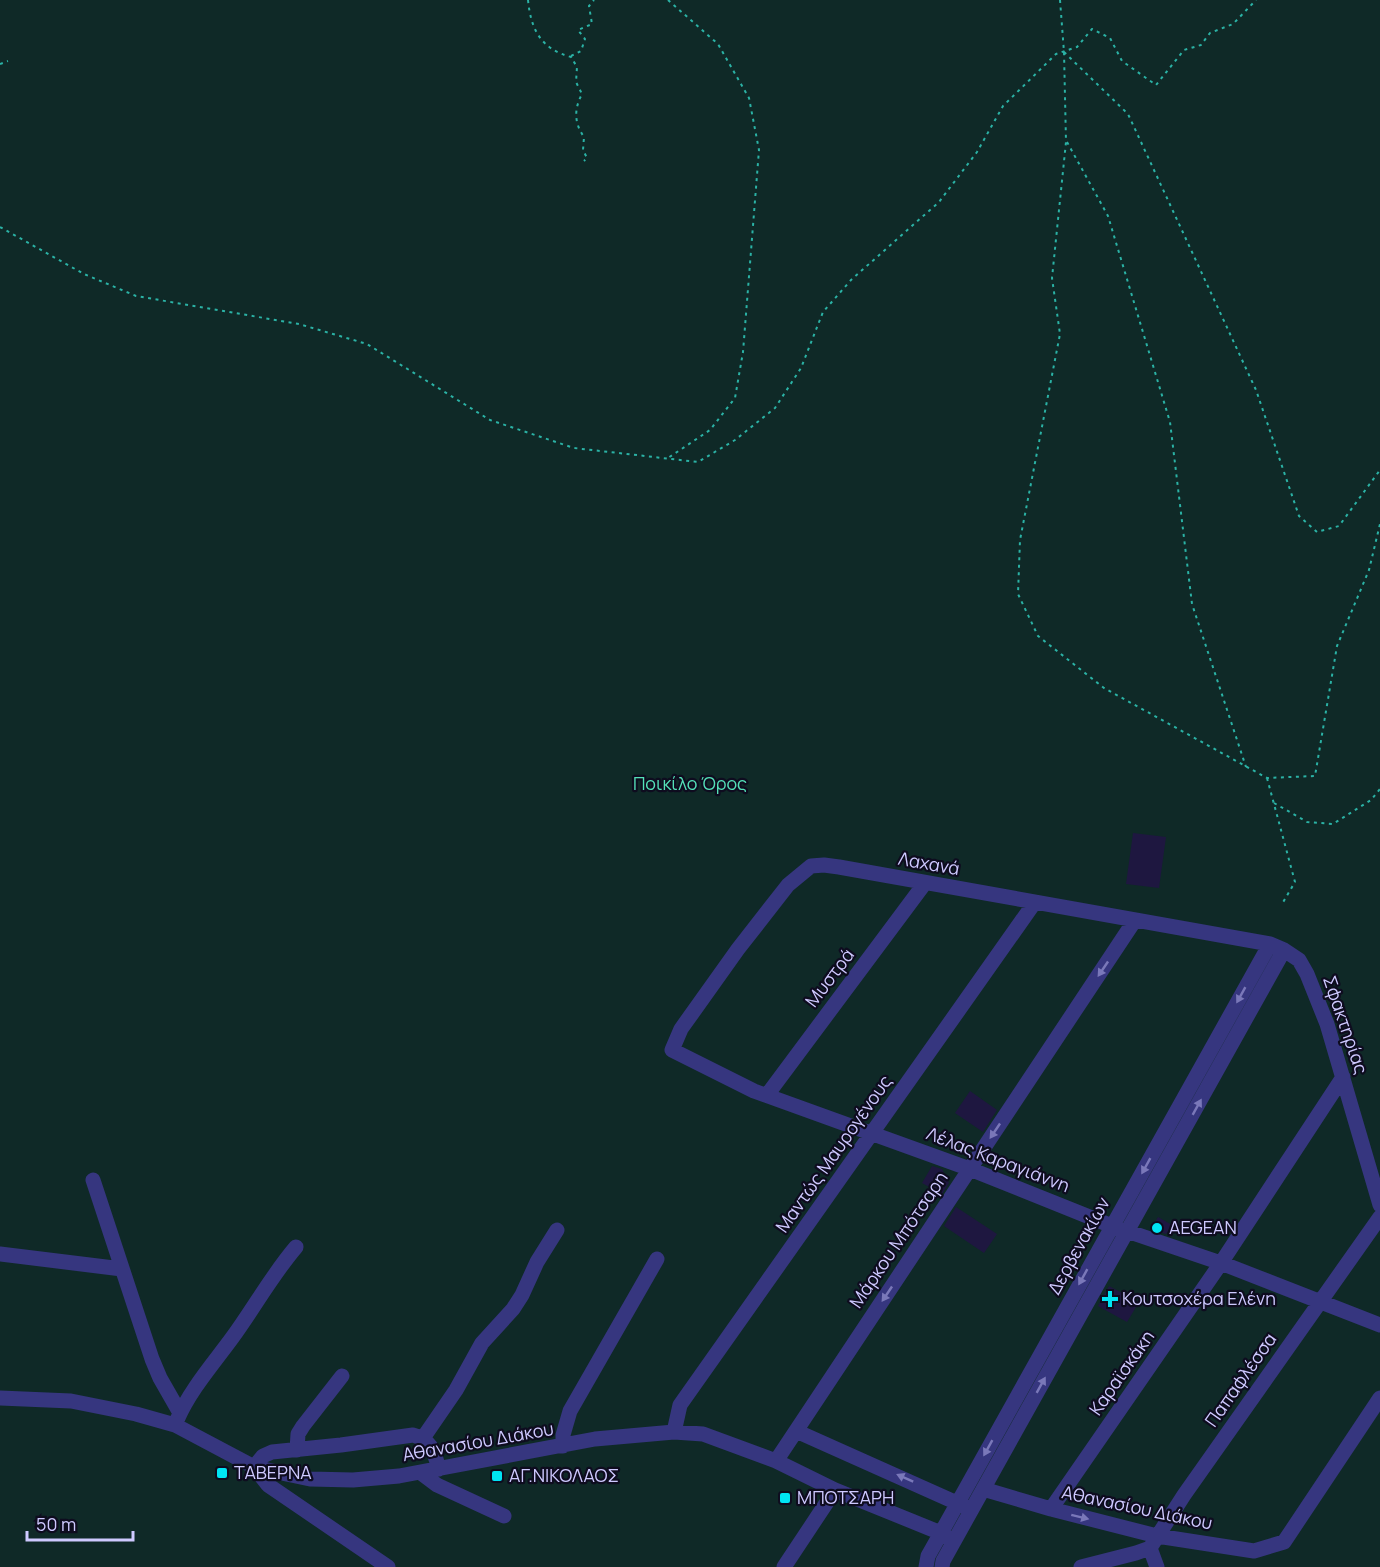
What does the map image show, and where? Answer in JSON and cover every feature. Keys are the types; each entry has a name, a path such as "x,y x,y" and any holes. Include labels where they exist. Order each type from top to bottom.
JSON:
{"street":[{"name":"Λαχανά","path":"672,1050 681,1029 738,949 788,885 811,866 824,865 1277,947"},
{"name":"Μυστρά","path":"767,1095 925,883"},
{"name":"Μαντώς Μαυρογένους","path":"674,1432 680,1405 1035,902"},
{"name":"Μάρκου Μπότσαρη","path":"776,1461 1135,920"},
{"name":"Σφακτηρίας","path":"1277,947 1299,960 1327,1024 1380,1205"},
{"name":"Δερβενακίων","path":"942,1567 954,1541 965,1506 1112,1226 1277,947"},
{"name":"Δερβενακίων","path":"926,1567 928,1556 941,1533 983,1489 1127,1231 1277,947"},
{"name":"Λέλας Καραγιάννη","path":"672,1050 742,1086 970,1169 1112,1226 1221,1263 1380,1325"},
{"name":"Καραϊσκάκη","path":"1051,1509 1221,1263 1342,1077"},
{"path":"93,1180 160,1378 178,1419"},
{"name":"Παπαφλέσσα","path":"1153,1542 1380,1217"},
{"path":"423,1438 456,1390 482,1343 513,1309 537,1262 557,1230"},
{"path":"178,1419 204,1375 280,1266 296,1247"},
{"path":"0,1254 122,1269"},
{"path":"563,1446 563,1435 570,1412 657,1259"},
{"path":"297,1450 296,1442 303,1426 342,1376"},
{"name":"Αθανασίου Διάκου","path":"0,1398 85,1403 136,1414 178,1419 254,1467 310,1479 353,1480 422,1473 595,1439 674,1432 703,1434 776,1461 836,1490 941,1533 954,1541"},
{"name":"Αθανασίου Διάκου","path":"983,1489 1153,1542 1254,1551 1284,1542 1380,1398"},
{"path":"796,1431 965,1506"},
{"path":"388,1567 268,1485 254,1467 263,1456 272,1452 413,1435 423,1438 431,1446 439,1469"},
{"path":"422,1473 437,1485 504,1516"},
{"path":"784,1567 836,1490"},
{"path":"1081,1567 1153,1542 1156,1567"}],"path":[{"path":"528,0 531,20 539,36 554,52 571,57 577,66 576,82 582,94 576,106 577,127 584,137 583,150 586,158 584,161"},
{"path":"571,57 582,51 585,39 578,30 592,24 589,6 594,0"},
{"path":"668,0 718,44 749,98 759,150 743,352 735,398 710,430 668,458"},
{"path":"1060,0 1064,52 1066,142 1052,278 1060,334 1020,540 1018,594 1038,636 1104,688 1267,778 1315,776 1337,646 1369,570 1380,524"},
{"path":"0,227 84,274 136,296 299,324 367,344 490,420 574,448 698,462 735,440 775,408 801,368 823,312 851,280 939,202 977,152 1004,106 1056,54 1077,47 1092,29 1110,38 1122,61 1156,86 1184,50 1201,45 1209,33 1233,24 1256,0"},
{"path":"1064,52 1128,114 1257,390 1299,516 1317,532 1339,526 1380,470"},
{"path":"0,64 8,61"},
{"path":"1066,142 1108,216 1170,422 1192,604 1246,766"},
{"path":"1267,778 1295,882 1282,904"},
{"path":"1274,803 1307,822 1333,824 1371,800 1380,789"}],"green space":[{"name":"Ποικίλο Όρος","path":"0,0 1380,0 1380,1567 0,1567"}],"building":[{"path":"1133,833 1166,837 1159,888 1126,884"},
{"path":"970,1091 997,1110 983,1132 955,1113"},
{"path":"932,1166 942,1169 949,1183 942,1194 922,1183"},
{"path":"956,1207 997,1234 984,1253 944,1226"},
{"path":"1158,1217 1172,1225 1166,1234 1151,1229"},
{"path":"1109,1286 1139,1302 1127,1322 1098,1306"}],"place":[{"name":"AEGEAN","path":"1157,1228"},
{"name":"Κουτσοχέρα Ελένη","path":"1110,1299"},
{"name":"ΤΑΒΕΡΝΑ","path":"222,1473"},
{"name":"ΑΓ.ΝΙΚΟΛΑΟΣ","path":"497,1476"},
{"name":"ΜΠΟΤΣΑΡΗ","path":"785,1498"}]}
